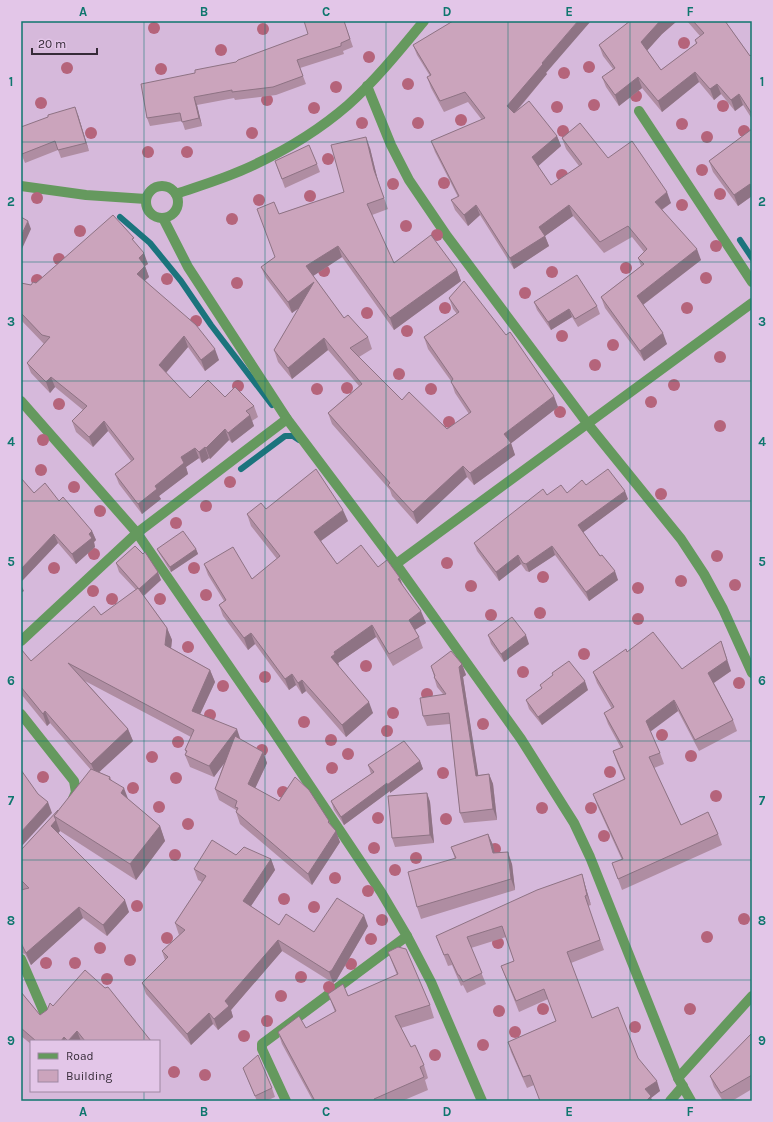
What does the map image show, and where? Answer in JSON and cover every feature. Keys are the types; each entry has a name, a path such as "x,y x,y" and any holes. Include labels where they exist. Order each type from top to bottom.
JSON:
{"street":[{"path":"176,194 244,170 280,152 348,105 367,86 424,21"},
{"path":"367,86 391,145 409,180 447,236 587,423 681,540 704,574 723,609 752,673"},
{"path":"639,111 752,282"},
{"path":"21,186 86,195 146,199"},
{"path":"156,187 168,187 176,194 178,199 176,210 168,217 163,218 152,215 148,210 146,199 151,190 156,187"},
{"path":"163,218 188,267 288,419 396,564 521,739 574,823 590,856 681,1082 691,1101"},
{"path":"396,564 752,303"},
{"path":"21,401 137,533 271,727 381,892 407,936 430,982 482,1101"},
{"path":"21,641 137,533 288,419"},
{"path":"21,714 74,781 76,792 66,807"},
{"path":"286,1101 262,1049 262,1044 407,936"},
{"path":"21,959 46,1017"},
{"path":"670,1101 681,1082 752,996"}],"building":[{"path":"304,21 344,21 350,39 341,43 341,46 297,60 303,76 273,87 232,92 232,90 194,97 199,118 182,122 180,113 147,118 141,84 195,73 195,70 236,62 308,34"},
{"path":"453,21 578,21 507,106 514,113 529,101 557,136 532,157 551,185 582,164 562,138 580,123 608,158 632,141 667,192 655,202 697,249 637,296 663,333 640,351 601,297 644,264 638,258 647,249 628,226 600,242 569,205 539,227 545,236 510,258 476,205 464,215 451,200 459,196 431,141 485,118 465,92 440,101 427,77 431,75 413,45"},
{"path":"630,21 660,21 641,42 661,70 697,43 695,40 704,33 693,21 725,21 750,56 752,54 752,114 739,94 731,100 717,84 710,89 695,72 658,101 638,77 615,95 602,77 615,68 599,45"},
{"path":"75,107 86,143 58,150 55,141 22,154 21,127 48,117 48,115"},
{"path":"752,129 752,187 750,184 734,195 709,161"},
{"path":"366,137 374,170 384,198 367,204 394,263 431,235 457,270 390,318 338,246 306,266 344,318 348,315 368,337 350,348 402,400 409,392 447,429 471,412 451,382 453,379 424,337 459,312 449,298 464,281 506,335 510,332 554,396 504,434 511,443 470,473 463,466 413,512 388,485 390,483 328,413 362,384 324,338 288,368 274,350 314,282 288,302 261,267 275,257 257,209 274,202 279,214 344,192 331,145"},
{"path":"309,145 317,164 282,179 275,161"},
{"path":"113,215 134,238 132,239 144,253 139,258 145,266 137,274 196,325 215,349 201,360 184,336 159,365 190,398 208,380 225,397 235,387 254,406 246,411 250,415 228,433 225,429 206,448 205,447 199,452 195,448 181,457 184,463 155,486 157,489 138,504 115,474 134,459 104,421 89,437 72,421 87,406 51,377 46,382 27,363 50,337 42,335 21,313 21,283 31,285 33,282 36,283"},
{"path":"21,217 28,221 21,236"},
{"path":"577,275 597,306 575,319 569,309 548,322 534,302"},
{"path":"316,469 343,510 314,532 337,564 361,545 378,567 387,560 400,578 398,579 421,611 409,620 419,637 389,654 372,625 334,652 335,654 331,657 369,702 342,725 302,680 298,683 292,674 285,679 251,633 244,638 219,605 226,600 204,564 233,547 252,579 280,556 247,514 261,503 266,509"},
{"path":"608,469 625,491 578,525 600,556 602,555 615,571 586,592 552,546 526,564 523,563 518,555 496,572 474,543 543,489 547,495 561,485 567,493 582,480 586,485"},
{"path":"21,478 34,493 45,483 59,501 63,497 92,531 89,534 92,538 72,554 54,534 21,569"},
{"path":"183,531 196,549 170,567 157,549"},
{"path":"135,546 143,554 145,552 158,572 139,589 116,563"},
{"path":"138,588 167,628 165,645 210,670 192,711 237,729 209,766 185,755 187,751 185,750 194,730 68,663 128,729 91,764 45,711 43,714 21,687 21,649 31,661 94,606 101,615"},
{"path":"512,617 526,635 501,654 488,635"},
{"path":"653,632 682,669 721,641 727,660 708,673 733,720 695,740 674,700 646,721 660,753 649,757 681,825 708,812 718,834 618,879 612,863 623,859 593,794 625,779 613,751 623,747 604,713 614,707 593,672 626,649 627,652"},
{"path":"451,651 462,664 459,667 476,776 489,774 493,809 460,813 449,713 423,716 420,698 446,694 434,677 435,676 431,666"},
{"path":"569,661 585,681 538,717 526,700 542,688 540,685 553,675 552,673"},
{"path":"235,736 263,752 248,784 279,801 295,777 309,790 329,821 328,822 336,831 308,874 236,812 238,808 235,807 237,801 215,789"},
{"path":"404,741 420,761 341,817 331,801 374,772 368,765"},
{"path":"91,769 110,777 109,779 124,788 121,793 160,826 130,864 54,816"},
{"path":"21,770 38,794 48,802 21,832"},
{"path":"427,793 430,835 392,838 388,796"},
{"path":"58,810 54,816 56,820 51,826 125,900 103,925 79,907 26,953 21,943 21,890 29,888 21,880 21,850"},
{"path":"488,834 493,853 508,852 511,879 417,907 408,872 456,858 451,847"},
{"path":"212,840 236,855 244,847 271,859 243,901 279,925 286,914 314,932 337,898 364,915 332,970 329,972 278,940 225,1001 229,1006 214,1019 209,1013 187,1034 142,983 168,957 162,951 185,930 175,923 206,876 194,869"},
{"path":"582,874 587,895 585,896 600,940 567,952 592,1018 618,1007 638,1058 657,1081 645,1089 651,1096 646,1101 540,1101 530,1075 523,1077 508,1042 556,1021 544,989 516,1001 501,966 514,961 502,926 467,937 482,973 463,982 448,954 444,955 436,936 537,890"},
{"path":"398,947 406,949 430,1005 395,1016 411,1047 415,1045 424,1065 420,1067 424,1077 374,1099 375,1101 315,1101 278,1032 299,1016 306,1028 336,1011 328,994 343,984 348,996 398,974 388,952"},
{"path":"85,970 105,988 108,987 150,1040 84,1040 77,1031 69,1040 64,1037 62,1040 35,1040 21,1028 21,992 40,1015 47,1010 50,1003 53,1006"},
{"path":"752,1033 752,1075 721,1093 710,1076"},
{"path":"258,1055 272,1088 255,1096 243,1068"}],"waterway":[{"path":"120,217 150,243 181,281 211,325 272,405"},
{"path":"740,240 752,258"},
{"path":"241,469 285,436 293,436 299,440"}]}
